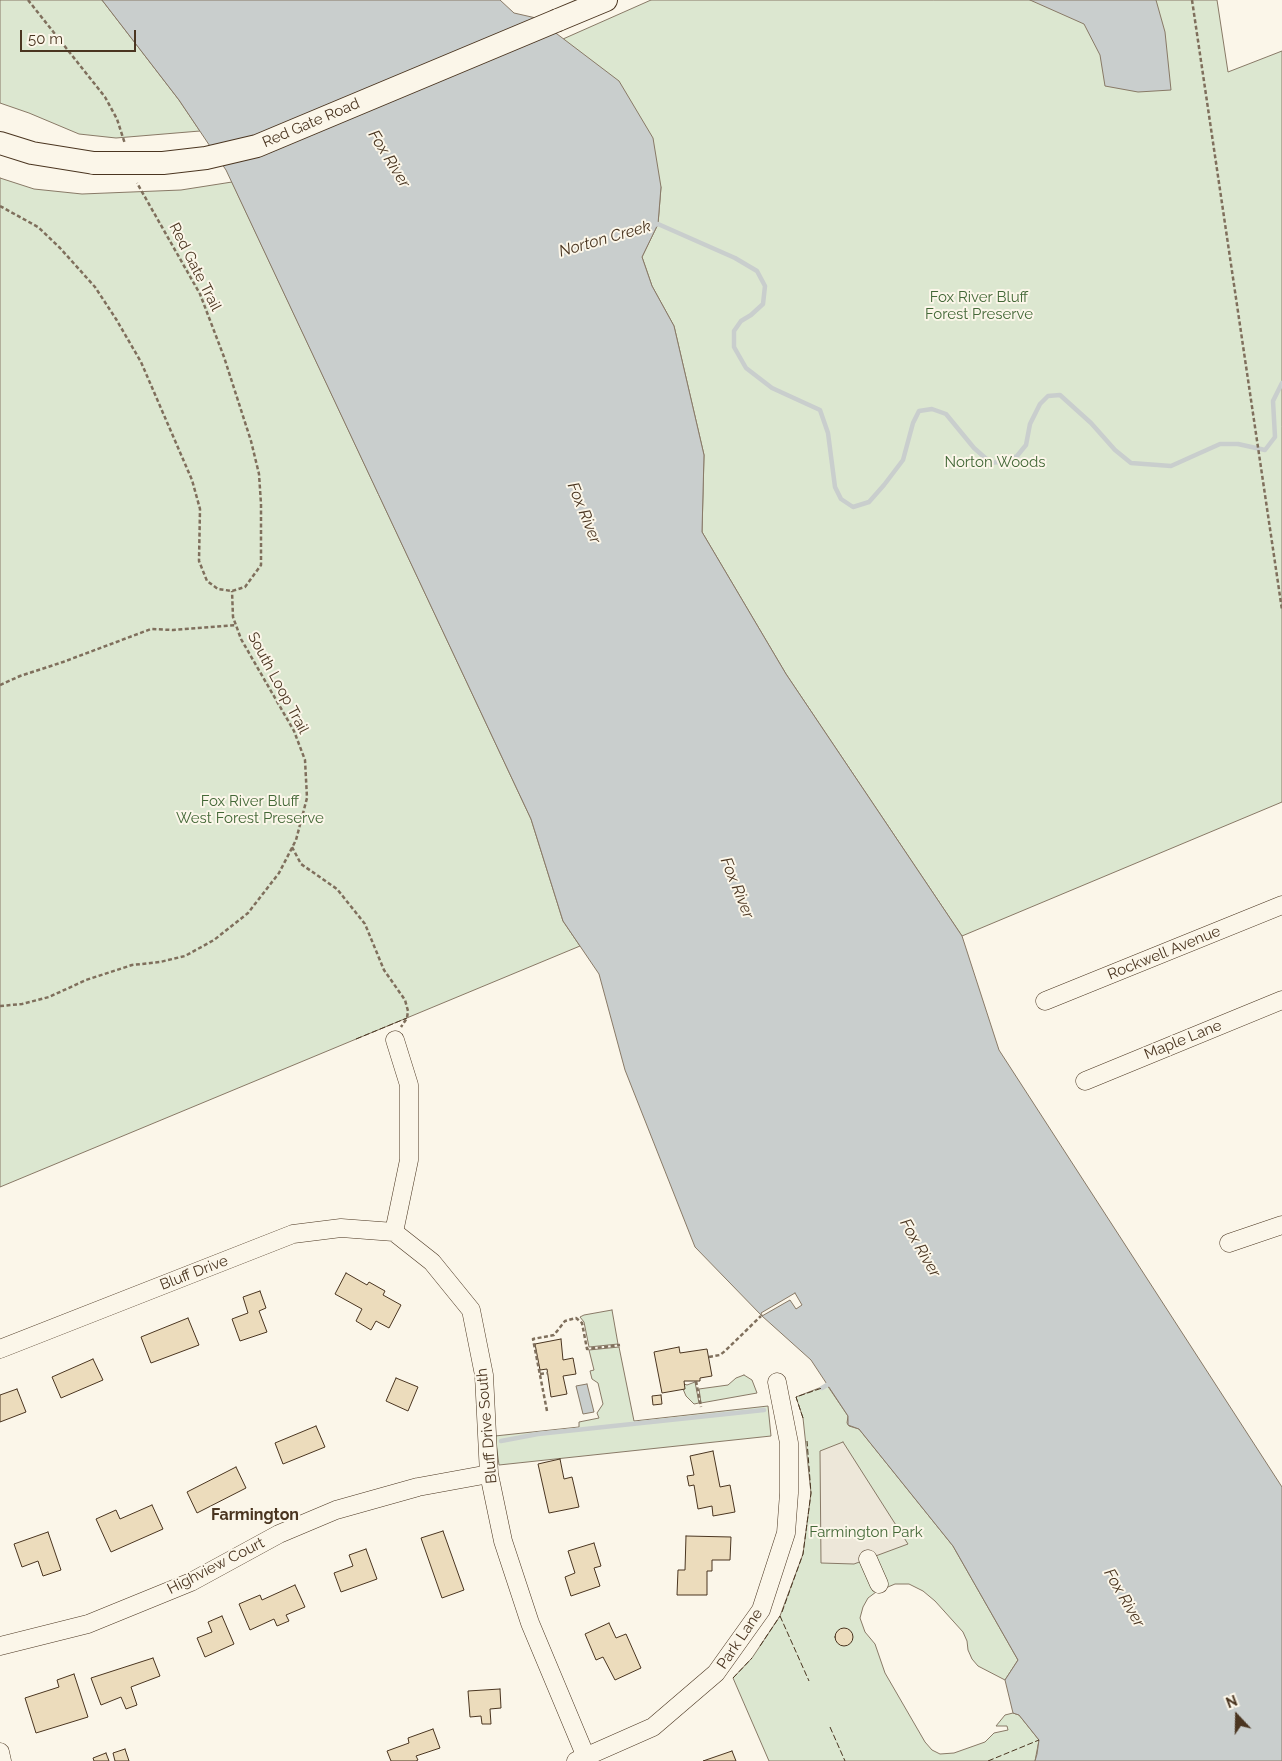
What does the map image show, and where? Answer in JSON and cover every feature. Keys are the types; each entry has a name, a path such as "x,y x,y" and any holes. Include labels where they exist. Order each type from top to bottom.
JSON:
{"main road":[{"name":"Red Gate Road","path":"0,143 32,152 94,164 163,163 207,158 257,146 606,0"}],"street":[{"name":"Rockwell Avenue","path":"1045,1002 1282,905"},
{"name":"Maple Lane","path":"1085,1081 1282,1000"},
{"path":"394,1232 409,1160 409,1085 395,1040"},
{"path":"1229,1243 1282,1225"},
{"name":"Bluff Drive","path":"0,1349 293,1234 341,1228 394,1232"},
{"name":"Bluff Drive South","path":"394,1232 432,1262 471,1310 484,1375 489,1474 503,1541 527,1614 581,1759"},
{"name":"Park Lane","path":"581,1759 653,1727 716,1673 761,1610 786,1533 789,1493 789,1443 777,1382"},
{"name":"Highview Court","path":"0,1646 88,1624 190,1582 279,1534 336,1510 418,1487 489,1474"},
{"path":"868,1559 880,1584"},
{"path":"0,1752 2,1761"}],"path":[{"path":"28,0 105,97 117,119 126,147"},
{"path":"1192,0 1258,437 1282,610"},
{"name":"Red Gate Trail","path":"136,181 200,294 224,357 251,442 259,474 261,565 245,587 232,591"},
{"path":"0,206 38,227 60,248 95,286 116,319 140,362 192,480 200,509 199,561 207,581 218,589 232,591"},
{"name":"South Loop Trail","path":"0,1006 22,1004 49,997 86,980 132,965 160,962 185,956 207,944 248,913 278,873 296,840 307,798 305,760 294,731 241,639 233,617 232,591"},
{"path":"0,685 151,629 173,630 236,626"},
{"path":"292,847 301,864 337,889 364,924 384,970 405,1000 408,1011 407,1018 398,1031 393,1033 395,1040"},
{"path":"709,1357 725,1351 761,1316"},
{"path":"547,1411 533,1340 554,1335 565,1321 576,1318 582,1323 587,1349 620,1345"},
{"path":"539,1374 548,1373"},
{"path":"696,1381 701,1407"}],"green space":[{"path":"0,0 102,0 179,100 200,131 116,138 79,134 0,103"},
{"name":"Fox River Bluff Forest Preserve","path":"651,0 1217,0 1228,72 1282,51 1282,802 962,936 786,674 702,532 704,455 674,326 652,286 642,257 658,224 661,187 563,39"},
{"name":"Fox River Bluff West Forest Preserve","path":"0,178 34,189 82,194 181,190 232,182 531,819 563,921 580,946 0,1187"},
{"path":"612,1310 618,1344 589,1347 584,1322 580,1317"},
{"path":"619,1347 634,1421 768,1406 771,1436 499,1465 495,1436 579,1427 579,1422 599,1418 597,1413 603,1404 598,1383 592,1379 590,1371 594,1370 589,1350"},
{"path":"744,1375 752,1380 757,1393 701,1403 699,1389 728,1385 736,1378"},
{"path":"695,1382 699,1403 694,1404 686,1396 683,1389 684,1384 687,1385"},
{"name":"Farmington Park","path":"827,1385 848,1416 847,1423 849,1426 859,1429 953,1546 1018,1660 1005,1680 978,1666 968,1650 963,1632 935,1601 923,1591 909,1584 895,1584 876,1592 868,1598 860,1618 865,1632 875,1644 885,1673 925,1742 932,1750 940,1754 954,1753 985,1742 994,1733 1008,1730 1007,1726 996,1726 1005,1715 1013,1713 1019,1715 1039,1740 1035,1761 769,1761 733,1678 752,1658 780,1616 803,1554 811,1493 803,1418 796,1397"}],"shaded area":[{"path":"843,1442 908,1544 854,1564 821,1563 820,1451"}],"water":[{"name":"Fox River","path":"102,0 500,0 514,13 536,18 619,81 653,138 661,187 658,224 642,257 652,286 674,326 704,455 702,532 786,674 962,936 999,1050 1282,1487 1282,1761 1035,1761 1039,1740 1019,1715 1013,1713 1005,1680 1018,1660 953,1546 859,1429 848,1425 848,1416 811,1360 762,1316 695,1247 625,1070 599,974 563,921 531,819 226,170 179,100"},
{"path":"1030,0 1156,0 1165,32 1171,90 1138,92 1105,86 1100,55 1084,24"},
{"path":"587,1384 594,1412 583,1414 576,1386"}],"pier":[{"path":"795,1293 802,1305 796,1309 790,1300 762,1316 761,1313"}],"building":[{"path":"346,1273 367,1285 369,1282 385,1291 383,1295 401,1305 389,1328 376,1321 371,1330 356,1321 362,1309 335,1294"},
{"path":"260,1291 266,1308 259,1311 267,1332 240,1341 232,1319 248,1313 243,1297"},
{"path":"188,1318 199,1345 151,1363 141,1337"},
{"path":"561,1339 563,1360 573,1358 576,1374 563,1376 567,1394 551,1397 547,1369 540,1370 535,1344"},
{"path":"679,1347 680,1353 707,1349 712,1376 700,1378 700,1381 684,1381 685,1389 662,1393 654,1352"},
{"path":"93,1359 103,1380 61,1398 52,1377"},
{"path":"396,1378 418,1387 408,1411 386,1401"},
{"path":"17,1389 26,1412 0,1422 0,1395"},
{"path":"661,1395 662,1404 653,1405 652,1396"},
{"path":"316,1426 325,1447 283,1464 275,1443"},
{"path":"713,1451 720,1487 730,1485 735,1512 713,1516 712,1506 698,1509 694,1485 689,1486 687,1476 694,1475 690,1456"},
{"path":"560,1459 564,1479 572,1477 579,1507 549,1513 538,1464"},
{"path":"236,1467 246,1488 197,1513 187,1492"},
{"path":"152,1505 163,1529 111,1552 96,1519 116,1510 120,1519"},
{"path":"443,1531 464,1590 442,1598 421,1538"},
{"path":"48,1532 61,1570 43,1576 38,1561 22,1567 14,1544"},
{"path":"686,1536 731,1537 730,1560 712,1560 712,1571 707,1571 707,1595 677,1595 678,1570 685,1570"},
{"path":"594,1543 601,1566 594,1568 600,1586 571,1596 565,1577 575,1573 568,1551"},
{"path":"366,1549 377,1579 341,1592 334,1573 353,1566 349,1555"},
{"path":"295,1585 305,1607 286,1615 289,1621 277,1626 274,1619 250,1630 239,1604 260,1595 262,1600"},
{"path":"222,1616 234,1644 205,1657 197,1638 212,1632 208,1622"},
{"path":"609,1623 616,1638 626,1634 641,1668 615,1680 603,1657 596,1660 585,1634"},
{"path":"844,1628 850,1631 853,1637 850,1643 844,1646 838,1643 835,1637 838,1631"},
{"path":"153,1658 160,1676 131,1687 137,1705 126,1709 121,1697 101,1705 91,1678"},
{"path":"74,1674 88,1717 36,1733 25,1698 59,1687 57,1680"},
{"path":"500,1689 501,1708 490,1709 491,1724 482,1724 481,1716 470,1717 468,1691"},
{"path":"433,1729 440,1748 416,1756 418,1760 416,1761 391,1761 387,1751 409,1743 408,1738"},
{"path":"125,1749 129,1761 115,1761 113,1753"},
{"path":"732,1751 736,1761 703,1761"},
{"path":"106,1753 109,1761 94,1761 93,1758"}],"waterway":[{"name":"Norton Creek","path":"654,225 658,224 735,258 757,271 765,286 763,304 741,321 734,331 734,347 746,368 772,388 820,410 828,433 835,487 841,499 853,507 869,502 903,460 913,423 919,411 932,409 946,414 974,448 991,463 1005,461 1017,456 1026,445 1030,424 1040,404 1048,396 1060,395 1091,423 1115,450 1131,463 1171,466 1220,444 1238,444 1265,450 1275,437 1273,401 1282,383"},
{"path":"822,1388 832,1382"},
{"path":"501,1441 538,1434 764,1410"}],"fence":[{"path":"356,1039 407,1018"},
{"path":"803,1418 796,1397 822,1388"},
{"path":"782,1612 803,1554 811,1493 807,1441"},
{"path":"780,1616 809,1681"},
{"path":"760,1646 780,1616"},
{"path":"733,1678 752,1658"},
{"path":"830,1727 845,1761"},
{"path":"988,1761 1039,1740"}],"district":[{"name":"Farmington","path":"255,1515"}],"park label":[{"name":"Norton Woods","path":"995,462"}]}
